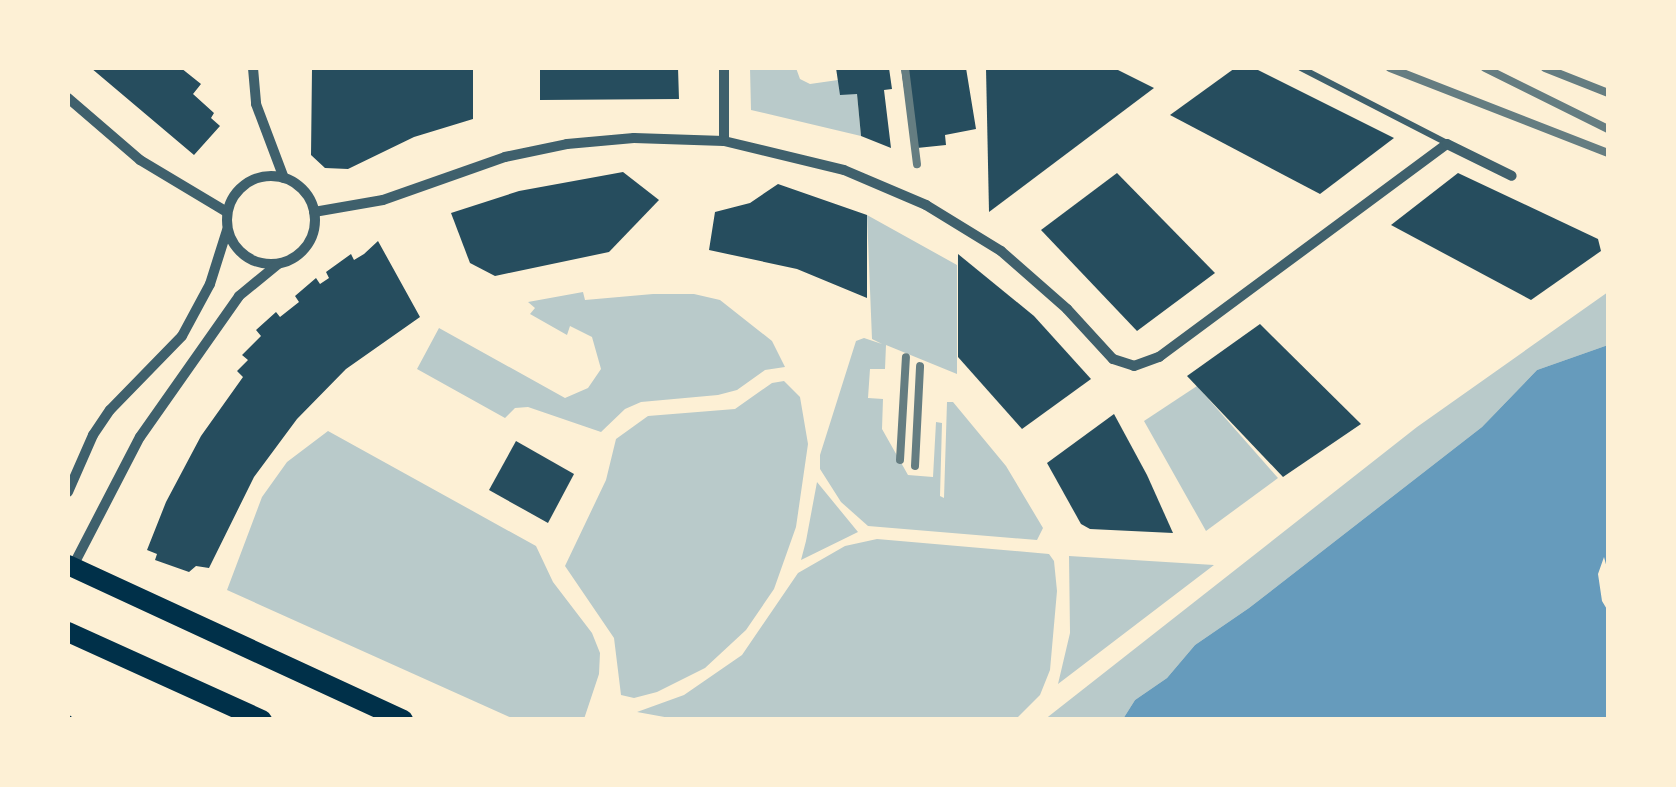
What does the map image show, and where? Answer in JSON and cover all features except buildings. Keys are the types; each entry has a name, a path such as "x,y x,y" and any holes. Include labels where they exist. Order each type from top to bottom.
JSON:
{"highway":[{"path":"69,569 403,720"},
{"path":"68,632 262,720"}],"street":[{"path":"253,68 256,104 284,178"},
{"path":"724,68 724,141"},
{"path":"68,98 140,160 227,212"},
{"path":"314,212 382,200 506,156 567,144 634,138 724,141 844,170 954,221 1033,277 1112,359 1134,366 1159,357 1447,144 1512,176"},
{"path":"68,492 93,435 110,410 190,324 210,284 227,230 227,212 241,186 268,176 284,178 304,190 314,212 307,246 240,296 140,437 69,569"},
{"path":"227,230 241,253 252,261 278,264"}],"lane":[{"path":"1301,68 1447,144"}],"shaded area":[{"path":"750,68 796,68 800,79 810,84 838,80 857,94 861,136 751,110"},
{"path":"867,215 957,265 957,374 886,345 885,369 870,369 868,398 883,399 882,429 908,475 933,477 936,422 942,423 940,496 944,498 947,402 953,402 1006,466 1043,528 1037,540 868,526 841,502 820,469 820,455 856,341 864,338 882,344 872,339"},
{"path":"583,292 585,300 694,294 720,300 772,341 785,367 765,370 737,390 718,395 641,402 625,409 601,432 528,407 515,408 505,418 417,369 439,328 565,398 588,388 601,369 592,337 570,326 567,335 530,314 535,308 528,302"},
{"path":"1608,292 1608,345 1537,370 1482,427 1249,608 1195,645 1167,678 1135,700 1123,719 1044,720 1417,427"},
{"path":"784,381 800,397 808,444 796,527 774,589 746,630 705,668 657,692 634,698 621,695 614,638 565,566 606,480 616,439 648,416 735,409 772,383"},
{"path":"1197,386 1278,478 1206,531 1144,421"},
{"path":"328,431 536,546 553,582 592,633 600,653 599,674 584,719 514,719 227,590 262,497 287,462"},
{"path":"817,482 858,532 801,560 806,541"},
{"path":"877,539 1049,554 1054,561 1057,591 1050,670 1040,695 1016,719 681,720 637,712 684,695 742,655 798,573 845,546"},
{"path":"1069,556 1214,565 1058,684 1070,633"}],"water":[{"path":"1608,345 1608,572 1604,557 1598,574 1602,601 1608,611 1608,719 1123,719 1135,700 1167,678 1195,645 1249,608 1482,427 1537,370"}],"railway":[{"path":"905,68 917,164"},
{"path":"1390,68 1608,153"},
{"path":"1485,68 1608,129"},
{"path":"1545,68 1608,93"},
{"path":"900,460 906,357"},
{"path":"915,466 920,366"}]}
